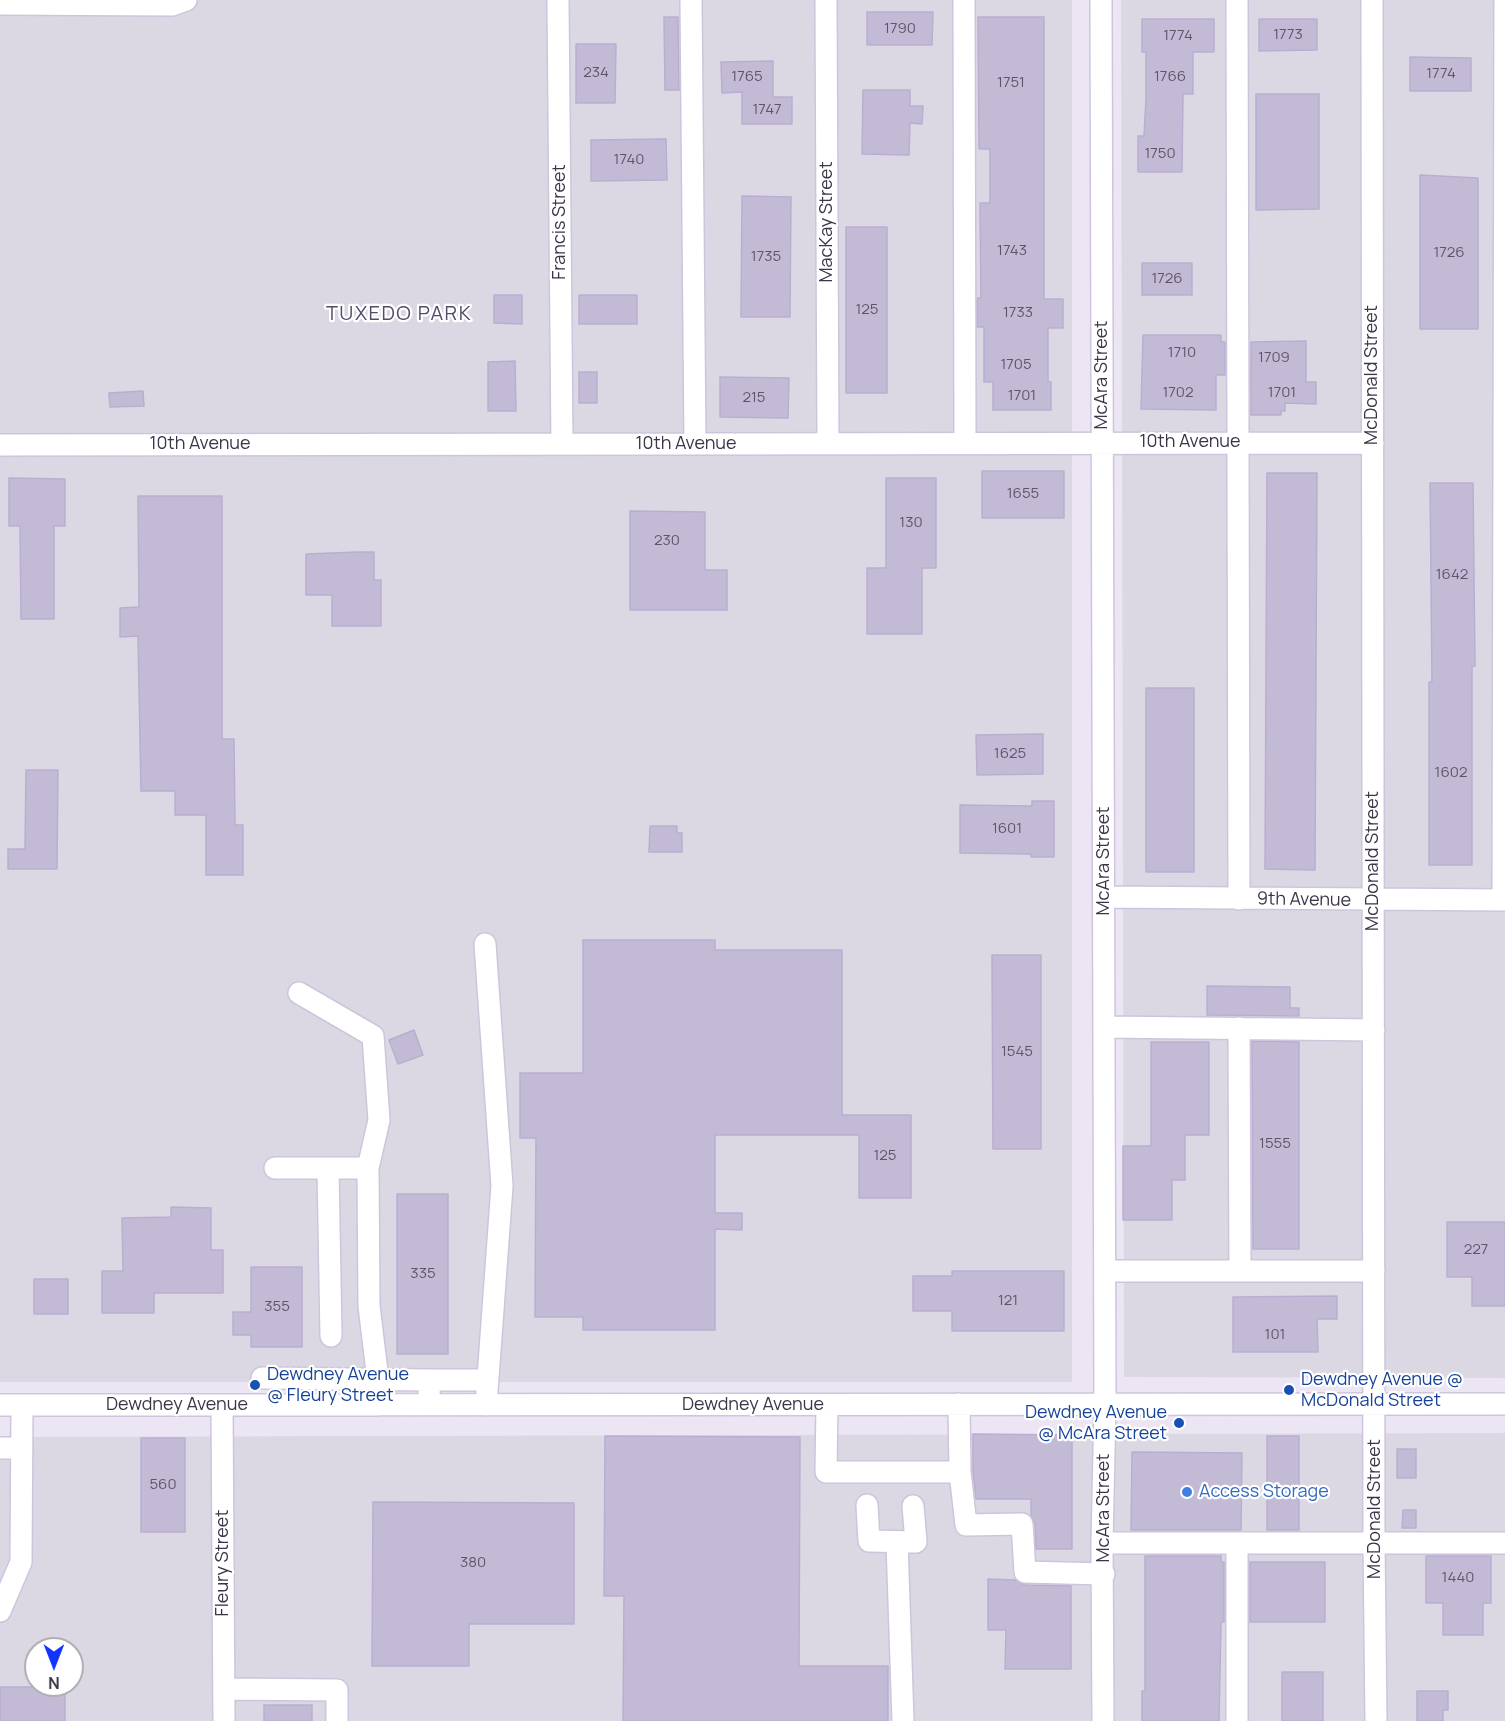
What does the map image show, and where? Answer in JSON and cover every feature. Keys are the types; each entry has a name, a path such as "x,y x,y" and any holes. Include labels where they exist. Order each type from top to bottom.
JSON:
{"street":[{"path":"0,4 172,5 186,0"},
{"name":"Francis Street","path":"558,0 562,444"},
{"path":"691,0 695,444"},
{"name":"MacKay Street","path":"826,0 828,444"},
{"path":"964,0 965,443"},
{"name":"McAra Street","path":"1101,0 1105,1271 1103,1721"},
{"path":"1237,0 1239,899"},
{"name":"McDonald Street","path":"1372,0 1376,1721"},
{"path":"1504,900 1505,0"},
{"name":"10th Avenue","path":"0,445 1373,443"},
{"name":"9th Avenue","path":"1104,897 1373,901 1504,900"},
{"path":"485,944 502,1186 486,1405"},
{"path":"300,993 373,1036 379,1120 368,1168 369,1305 378,1380 378,1405"},
{"path":"1104,1027 1374,1030"},
{"path":"1239,1028 1240,1271"},
{"path":"275,1168 368,1168"},
{"path":"328,1169 331,1336"},
{"path":"1105,1271 1374,1271"},
{"path":"262,1378 488,1380"},
{"path":"429,1405 430,1380"},
{"path":"959,1404 960,1472 966,1525 1023,1524 1025,1572 1104,1574"},
{"name":"Dewdney Avenue","path":"0,1405 1505,1404"},
{"path":"0,1611 21,1562 22,1405"},
{"name":"Fleury Street","path":"222,1405 224,1721"},
{"path":"827,1405 826,1472 960,1472"},
{"path":"0,1448 22,1448"},
{"path":"867,1505 869,1541 897,1542 916,1542 913,1506"},
{"path":"897,1542 903,1721"},
{"path":"1102,1543 1505,1543"},
{"path":"1237,1543 1237,1721"},
{"path":"224,1689 337,1690 337,1721"}],"shaded area":[{"path":"0,0 1072,0 1072,1382 0,1382"},
{"path":"1121,0 1505,0 1505,1378 1124,1377"},
{"path":"1505,1433 1505,1721 0,1721 0,1437"}],"building":[{"path":"867,12 933,12 932,45 867,45"},
{"path":"664,17 678,17 679,90 665,90"},
{"path":"978,17 1044,17 1044,299 1063,299 1063,328 1048,328 1048,382 1051,382 1051,410 993,410 993,382 984,382 984,327 977,327 977,298 981,298 980,203 990,203 990,149 979,149"},
{"path":"1142,19 1214,19 1214,52 1193,52 1193,94 1183,94 1182,172 1138,172 1138,136 1144,136 1146,98 1146,52 1142,52"},
{"path":"1259,19 1317,19 1317,50 1259,51"},
{"path":"576,44 616,44 615,103 576,103"},
{"path":"1410,57 1471,58 1471,91 1410,91"},
{"path":"773,61 773,97 792,97 792,124 742,124 742,92 722,93 721,62"},
{"path":"863,90 910,90 910,106 923,106 922,124 910,123 909,155 862,154"},
{"path":"1256,94 1319,94 1319,209 1256,210"},
{"path":"666,139 667,180 591,181 591,140"},
{"path":"1420,175 1478,178 1478,329 1420,329"},
{"path":"742,196 791,197 790,317 741,317"},
{"path":"846,227 887,227 887,393 846,393"},
{"path":"1142,263 1192,263 1192,295 1142,295"},
{"path":"494,295 522,295 522,324 494,323"},
{"path":"579,295 637,295 637,324 579,324"},
{"path":"1143,335 1221,335 1221,342 1225,342 1225,375 1216,375 1216,410 1141,409"},
{"path":"1306,341 1306,382 1316,382 1316,404 1285,403 1285,411 1281,411 1281,415 1251,415 1251,342"},
{"path":"515,361 516,411 488,411 488,362"},
{"path":"579,372 597,372 597,403 579,403"},
{"path":"720,377 789,378 788,418 720,417"},
{"path":"143,391 144,406 110,407 109,393"},
{"path":"982,471 1064,471 1064,518 982,518"},
{"path":"1267,473 1317,473 1315,870 1265,869"},
{"path":"9,478 65,479 65,526 54,526 54,619 21,619 20,526 9,526"},
{"path":"886,478 936,478 936,568 922,568 922,634 867,634 867,568 886,568"},
{"path":"1430,483 1473,483 1475,666 1472,666 1472,865 1429,865 1429,682 1432,682"},
{"path":"138,496 222,496 222,739 234,739 235,825 243,825 243,875 206,875 206,815 175,815 175,791 141,791 138,636 120,637 120,608 139,607"},
{"path":"630,511 705,512 705,570 727,570 727,610 630,610"},
{"path":"374,552 374,580 381,580 381,626 332,626 332,595 306,595 306,554"},
{"path":"1146,688 1194,688 1194,872 1146,872"},
{"path":"1043,734 1043,774 977,775 976,735"},
{"path":"26,770 58,770 57,869 8,869 8,849 25,849"},
{"path":"1032,801 1054,801 1054,857 1031,857 1031,854 960,853 960,805 1032,806"},
{"path":"650,826 677,826 677,833 682,833 682,852 649,852"},
{"path":"583,940 715,940 715,950 842,950 842,1115 911,1115 911,1198 859,1198 859,1135 715,1135 715,1213 742,1213 742,1230 715,1229 715,1330 583,1330 583,1317 535,1317 536,1138 520,1138 520,1073 583,1073"},
{"path":"992,955 1041,955 1041,1149 993,1149"},
{"path":"1207,986 1290,987 1290,1008 1299,1008 1299,1016 1207,1015"},
{"path":"414,1030 423,1055 398,1064 389,1040"},
{"path":"1252,1041 1299,1042 1299,1249 1253,1249"},
{"path":"1151,1042 1209,1042 1209,1135 1185,1135 1185,1180 1172,1180 1172,1220 1123,1220 1123,1146 1151,1146"},
{"path":"397,1194 448,1194 448,1354 397,1354"},
{"path":"171,1207 211,1208 211,1250 223,1250 223,1293 154,1293 154,1313 102,1313 102,1271 123,1271 122,1218 171,1217"},
{"path":"1447,1222 1505,1222 1505,1306 1472,1306 1472,1277 1447,1277"},
{"path":"251,1267 302,1267 302,1347 251,1347 251,1335 233,1335 233,1312 251,1312"},
{"path":"952,1271 1064,1271 1064,1331 952,1331 952,1311 913,1311 913,1276 952,1276"},
{"path":"34,1279 68,1279 68,1314 34,1314"},
{"path":"1337,1296 1337,1319 1317,1319 1318,1352 1233,1352 1233,1297"},
{"path":"973,1434 1072,1435 1072,1549 1036,1549 1031,1499 976,1499"},
{"path":"605,1436 800,1437 799,1666 888,1666 888,1721 623,1721 624,1596 604,1596"},
{"path":"1267,1436 1299,1436 1299,1530 1267,1530"},
{"path":"141,1438 185,1438 185,1532 141,1532"},
{"path":"1397,1449 1416,1449 1416,1478 1397,1478"},
{"name":"Access Storage","path":"1132,1452 1242,1453 1241,1530 1131,1530"},
{"path":"373,1502 574,1503 574,1624 469,1624 469,1666 372,1666"},
{"path":"1403,1510 1416,1510 1416,1528 1402,1528"},
{"path":"1145,1556 1221,1556 1221,1562 1224,1562 1224,1622 1221,1622 1219,1721 1142,1721 1142,1691 1145,1691"},
{"path":"1426,1556 1491,1556 1491,1603 1483,1603 1483,1635 1443,1635 1443,1603 1426,1603"},
{"path":"1250,1562 1325,1562 1325,1622 1250,1622"},
{"path":"988,1579 1015,1580 1025,1585 1071,1586 1071,1669 1005,1669 1006,1630 988,1630"},
{"path":"1282,1672 1323,1672 1323,1721 1282,1721"},
{"path":"0,1687 24,1687 24,1697 65,1697 65,1721 0,1721"},
{"path":"1417,1691 1448,1691 1448,1710 1443,1710 1443,1721 1417,1721"},
{"path":"264,1705 312,1705 312,1721 264,1721"}],"place":[{"name":"Dewdney Avenue @ Fleury Street","path":"255,1385"},
{"name":"Dewdney Avenue @ McDonald Street","path":"1289,1390"},
{"name":"Dewdney Avenue @ McAra Street","path":"1179,1423"},
{"name":"Access Storage","path":"1187,1492"}],"district":[{"name":"TUXEDO PARK","path":"399,314"}]}
